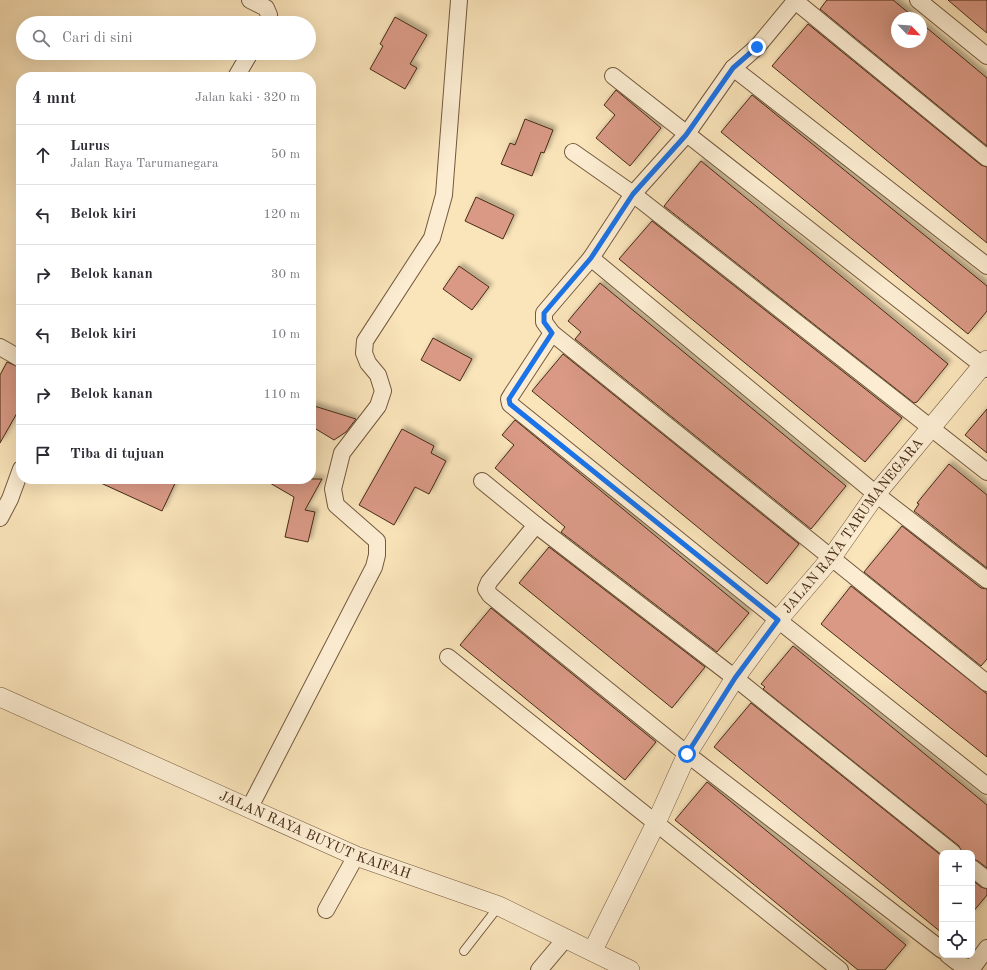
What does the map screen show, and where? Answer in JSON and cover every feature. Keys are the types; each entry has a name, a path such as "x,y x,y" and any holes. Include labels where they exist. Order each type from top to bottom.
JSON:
{"street":[{"path":"250,0 266,8 269,16"},
{"path":"250,808 374,567 377,555 377,541 336,505 333,489 342,452 378,406 383,391 378,375 368,363 364,353 365,341 432,238 444,195 459,0"},
{"path":"987,158 795,0 757,47 733,68 686,135 633,194 591,258 544,313 544,322 552,333 987,683"},
{"path":"918,0 987,56"},
{"path":"239,72 246,60"},
{"path":"733,68 987,266"},
{"path":"613,76 686,135 986,365"},
{"path":"573,152 633,194 987,472"},
{"path":"591,258 876,494 987,580"},
{"path":"552,333 509,399 510,404 987,786"},
{"path":"0,347 16,356"},
{"name":"JALAN RAYA TARUMANEGARA","path":"593,950 656,823 687,754 735,678 778,620 832,557 876,494 986,365"},
{"path":"482,481 536,525 735,678 949,850"},
{"path":"0,518 10,499 16,483"},
{"path":"536,525 489,582 486,589 490,596 687,754 939,948"},
{"path":"448,657 840,970"},
{"name":"JALAN RAYA BUYUT KAIFAH","path":"0,697 356,856 499,906 593,950 630,970"},
{"path":"326,910 356,856"},
{"path":"975,870 987,880"},
{"path":"539,970 566,938"},
{"path":"952,958 967,968 973,967 987,948"}],"lane":[{"path":"464,951 499,906"}],"building":[{"path":"827,0 893,0 908,12 891,12 891,48 927,48 927,28 987,78 987,146 820,9"},
{"path":"948,0 987,0 987,33 976,24"},
{"path":"395,17 427,35 410,64 417,68 405,89 370,69 383,46 380,44"},
{"path":"808,24 981,165 987,167 987,243 772,66"},
{"path":"616,90 661,128 630,166 596,138 615,115 604,105"},
{"path":"752,95 987,286 987,311 968,334 721,132"},
{"path":"525,119 553,130 544,153 541,152 532,176 501,164 510,143 515,145"},
{"path":"701,161 948,364 917,402 914,403 664,206"},
{"path":"476,197 514,215 503,239 465,221"},
{"path":"652,221 902,418 865,462 619,259"},
{"path":"459,266 489,287 472,310 443,289"},
{"path":"600,283 846,486 811,529 575,339 581,332 568,321"},
{"path":"433,338 472,359 460,381 421,360"},
{"path":"563,354 799,544 767,584 532,391"},
{"path":"7,362 16,366 16,415 0,443 0,375"},
{"path":"316,407 356,419 346,432 334,440 316,429"},
{"path":"987,409 987,453 965,435"},
{"path":"515,420 749,613 717,652 561,532 565,527 495,468 514,445 502,435"},
{"path":"402,429 434,446 431,453 446,461 429,494 415,487 394,525 359,505"},
{"path":"949,464 987,495 987,568 914,511 919,504 917,503"},
{"path":"316,479 322,479 305,510 315,512 308,542 285,537 294,497 272,484 316,484"},
{"path":"103,484 175,484 162,511"},
{"path":"902,526 981,588 987,589 987,659 981,666 864,572"},
{"path":"549,547 705,667 672,708 519,583"},
{"path":"851,586 987,694 987,757 821,624"},
{"path":"491,608 656,742 625,780 460,645"},
{"path":"793,646 987,805 987,868 975,860 975,850 961,850 959,846 763,689 765,687 761,684"},
{"path":"751,703 939,854 939,931 714,747"},
{"path":"707,782 906,945 885,970 858,970 675,820"},
{"path":"975,882 987,889 987,895 975,909"}],"route":[{"path":"687,754 735,678 778,620 510,404 509,399 552,333 546,327 543,318 544,313 591,258 633,194 686,135 733,68 757,47"}]}
